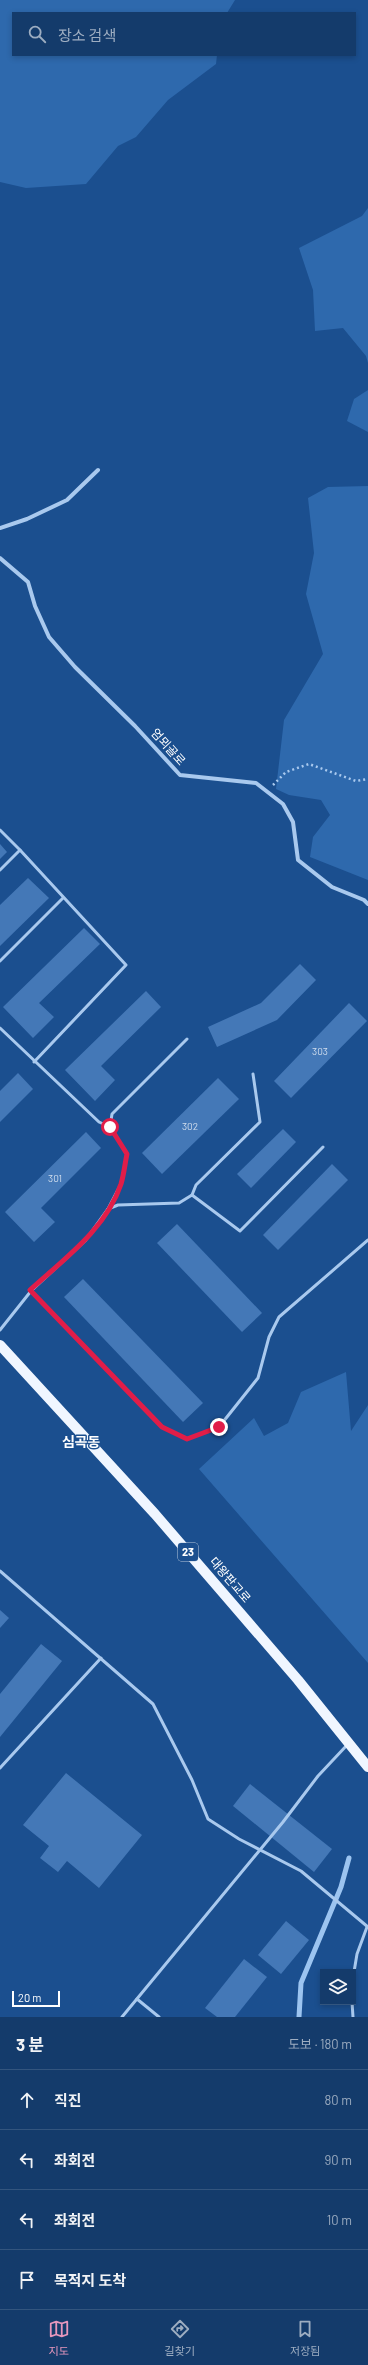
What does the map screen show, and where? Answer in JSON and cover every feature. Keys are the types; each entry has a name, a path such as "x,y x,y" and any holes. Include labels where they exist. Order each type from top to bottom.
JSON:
{"main road":[{"name":"대왕판교로","path":"0,1345 160,1520 298,1680 368,1767"}],"street":[{"path":"0,528 28,519 66,500 98,470"},
{"name":"엄뫼골로","path":"0,558 28,582 35,606 49,637 75,667 135,726 180,775 256,783 283,804 293,822 298,860 332,888 364,900 368,904"}],"lane":[{"path":"0,830 126,965 34,1062"},
{"path":"0,870 20,850"},
{"path":"0,961 63,898"},
{"path":"0,1028 34,1062 99,1122 110,1127 127,1154 121,1184 108,1209 85,1242 30,1290 0,1330"},
{"path":"110,1127 112,1114 188,1039"},
{"path":"108,1209 118,1205 179,1203 192,1195 196,1185 260,1122 253,1074"},
{"path":"192,1195 240,1231 323,1147"},
{"path":"30,1290 162,1427 187,1439 219,1427 258,1378 269,1336 278,1317 368,1240 368,1236"},
{"path":"0,1571 153,1704 192,1780 208,1819 239,1839 301,1871 368,1927 357,1954 354,1969"},
{"path":"0,1768 101,1658"},
{"path":"122,2017 318,1776 349,1742"},
{"path":"137,1999 159,2017"},
{"path":"352,2005 353,2017"}],"path":[{"path":"266,791 286,772 309,764 356,781 368,779"}],"shaded area":[{"path":"0,0 235,0 228,12 12,12 12,56 217,56 216,64 168,100 136,137 118,146 86,184 26,188 0,182"},
{"path":"368,208 368,363 366,356 343,328 315,331 313,290 299,248 362,216"},
{"path":"368,390 368,432 347,421 354,399"},
{"path":"368,486 368,880 310,857 313,837 330,815 321,800 289,795 276,789 284,720 323,654 306,594 314,553 308,498 328,487"},
{"path":"346,1372 351,1431 368,1405 368,1663 199,1469 254,1418 264,1436 288,1423 301,1392"}],"building":[{"path":"0,844 7,852 0,859"},
{"path":"28,878 49,898 0,946 0,905"},
{"path":"84,928 100,944 39,1003 54,1017 33,1038 3,1007"},
{"path":"300,964 316,980 277,1020 217,1047 208,1027 261,1003"},
{"path":"146,991 161,1007 101,1066 115,1080 95,1101 65,1070"},
{"path":"349,1003 367,1021 291,1098 274,1081"},
{"path":"18,1073 33,1089 0,1122 0,1091"},
{"path":"218,1078 239,1099 162,1174 142,1153"},
{"path":"283,1129 296,1142 251,1188 237,1174"},
{"path":"86,1132 101,1148 41,1208 55,1222 34,1242 5,1212"},
{"path":"332,1164 348,1180 278,1250 263,1235"},
{"path":"177,1224 262,1313 242,1332 157,1243"},
{"path":"83,1279 203,1403 183,1422 64,1297"},
{"path":"0,1610 9,1618 0,1628"},
{"path":"41,1644 62,1661 0,1737 0,1694"},
{"path":"66,1773 142,1835 99,1888 67,1861 58,1872 40,1858 49,1846 23,1825"},
{"path":"250,1784 332,1849 314,1872 233,1806"},
{"path":"286,1921 309,1940 281,1974 258,1955"},
{"path":"244,1959 267,1977 235,2017 217,2017 205,2008"}],"waterway":[{"path":"299,2017 301,1983 341,1887 349,1858"}],"district":[{"name":"심곡동","path":"81,1442"}],"route":[{"path":"110,1127 127,1154 121,1184 108,1209 85,1242 30,1290 162,1427 187,1439 219,1427"}]}
